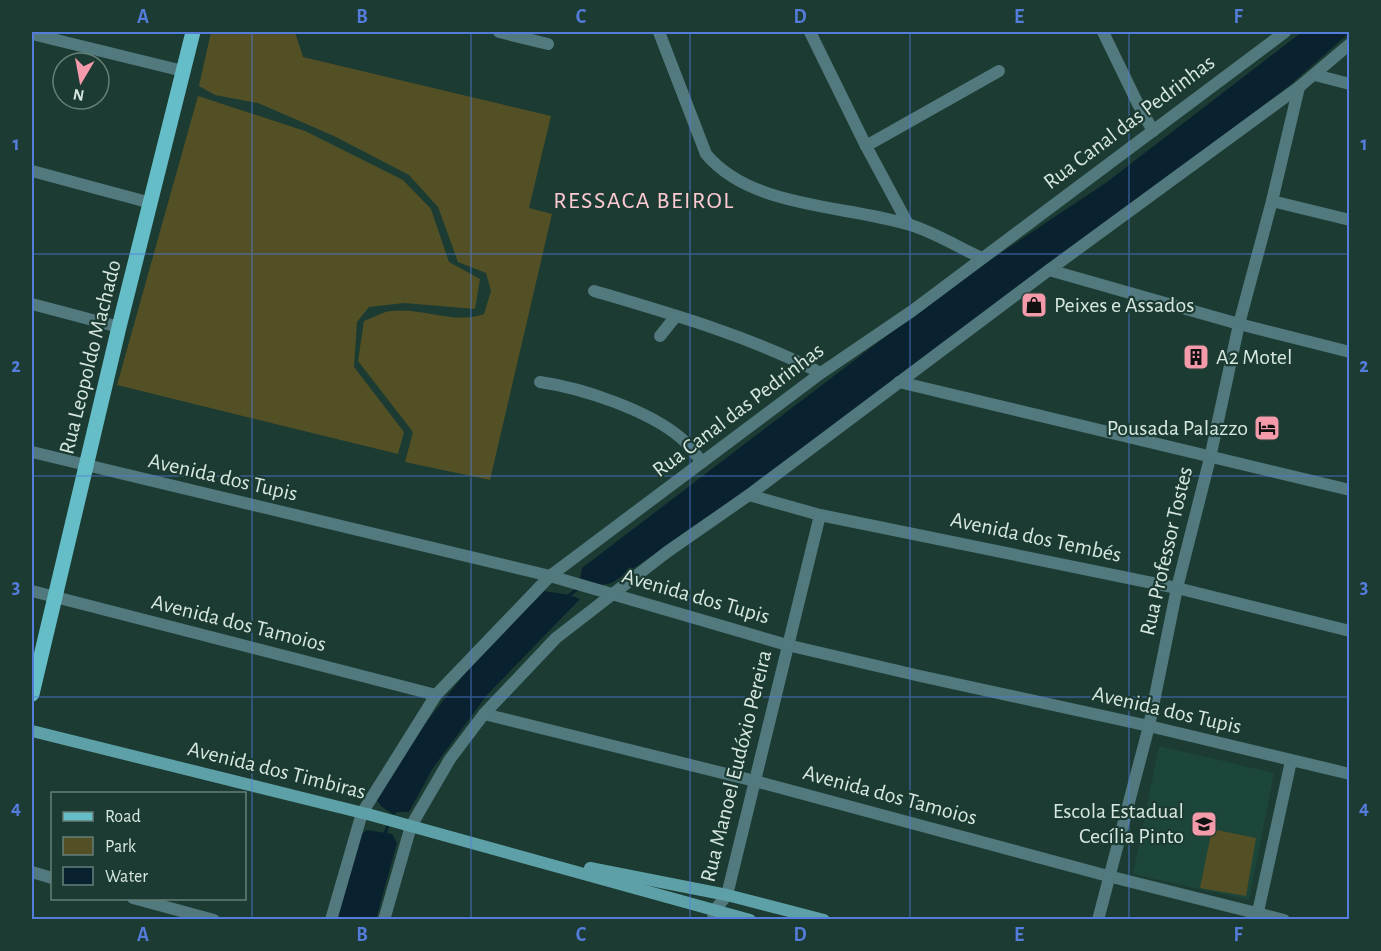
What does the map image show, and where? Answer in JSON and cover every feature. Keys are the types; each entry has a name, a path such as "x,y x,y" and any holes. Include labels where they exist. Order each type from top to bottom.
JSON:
{"main road":[{"name":"Rua Leopoldo Machado","path":"32,694 119,327 193,32"}],"street":[{"path":"499,32 548,44"},
{"path":"659,32 706,154 716,167 752,187 778,195 825,208 908,224 982,258"},
{"path":"810,32 866,146 908,224"},
{"path":"1103,32 1153,131"},
{"name":"Rua Canal das Pedrinhas","path":"331,920 366,814 436,695 554,577 821,373 912,311 1285,32"},
{"path":"32,34 183,71"},
{"path":"384,920 407,825 450,759 484,714 556,638 611,593 749,495 1049,270 1299,87 1350,44"},
{"path":"866,146 999,71"},
{"path":"1315,75 1350,84"},
{"name":"Rua Professor Tostes","path":"1098,920 1149,726 1177,588 1210,458 1239,324 1272,201 1299,87"},
{"path":"32,171 151,203"},
{"path":"1272,201 1350,220"},
{"path":"1049,270 1239,324 1350,352"},
{"path":"594,291 738,336 821,373"},
{"path":"32,304 119,327"},
{"path":"660,336 676,316"},
{"path":"540,382 559,385 616,403 660,423 683,440 702,462"},
{"path":"899,382 1350,490"},
{"name":"Avenida dos Tupis","path":"32,452 554,577 787,645 1149,726 1350,774"},
{"name":"Avenida dos Tembés","path":"749,495 820,515 1177,588 1350,631"},
{"name":"Rua Manoel Eudóxio Pereira","path":"714,915 727,895 820,515"},
{"name":"Avenida dos Tamoios","path":"32,591 436,695"},
{"name":"Avenida dos Tamoios","path":"484,714 755,781 1108,876 1284,920"},
{"name":"Avenida dos Timbiras","path":"32,731 366,814 513,853 714,915 750,920"},
{"path":"1258,912 1291,761"},
{"name":"Avenida dos Timbiras","path":"513,853 727,895 824,920"},
{"path":"32,872 51,878"},
{"path":"140,900 214,920"}],"shaded area":[{"name":"Escola Estadual Cecília Pinto","path":"1159,746 1274,773 1249,900 1133,874"}],"green space":[{"path":"211,32 295,32 303,57 551,116 529,208 552,214 490,480 405,462 413,432 358,361 364,321 381,314 403,310 462,318 484,314 491,291 486,273 458,262 438,207 409,175 334,136 258,103 215,95 199,86"},
{"path":"198,96 305,131 403,180 431,209 449,262 480,279 475,309 404,303 369,307 357,322 354,367 404,432 398,454 117,385"},
{"path":"1212,829 1256,838 1246,896 1200,888"}],"water":[{"path":"1302,32 1349,33 1289,86 735,499 612,583 601,585 580,580 582,568 956,283 1107,182"},
{"path":"544,591 580,599 487,695 433,768 409,812 397,812 394,815 381,806 377,800 423,726 479,656"},
{"path":"367,830 392,834 397,843 376,919 335,920 358,836"}],"waterway":[{"path":"568,596 579,588"},
{"path":"384,836 389,823"}],"place":[{"name":"Peixes e Assados","path":"1034,305"},
{"name":"A2 Motel","path":"1196,357"},
{"name":"Pousada Palazzo","path":"1267,428"},
{"name":"Escola Estadual Cecília Pinto","path":"1204,824"}],"district":[{"name":"RESSACA BEIROL","path":"644,201"}]}
